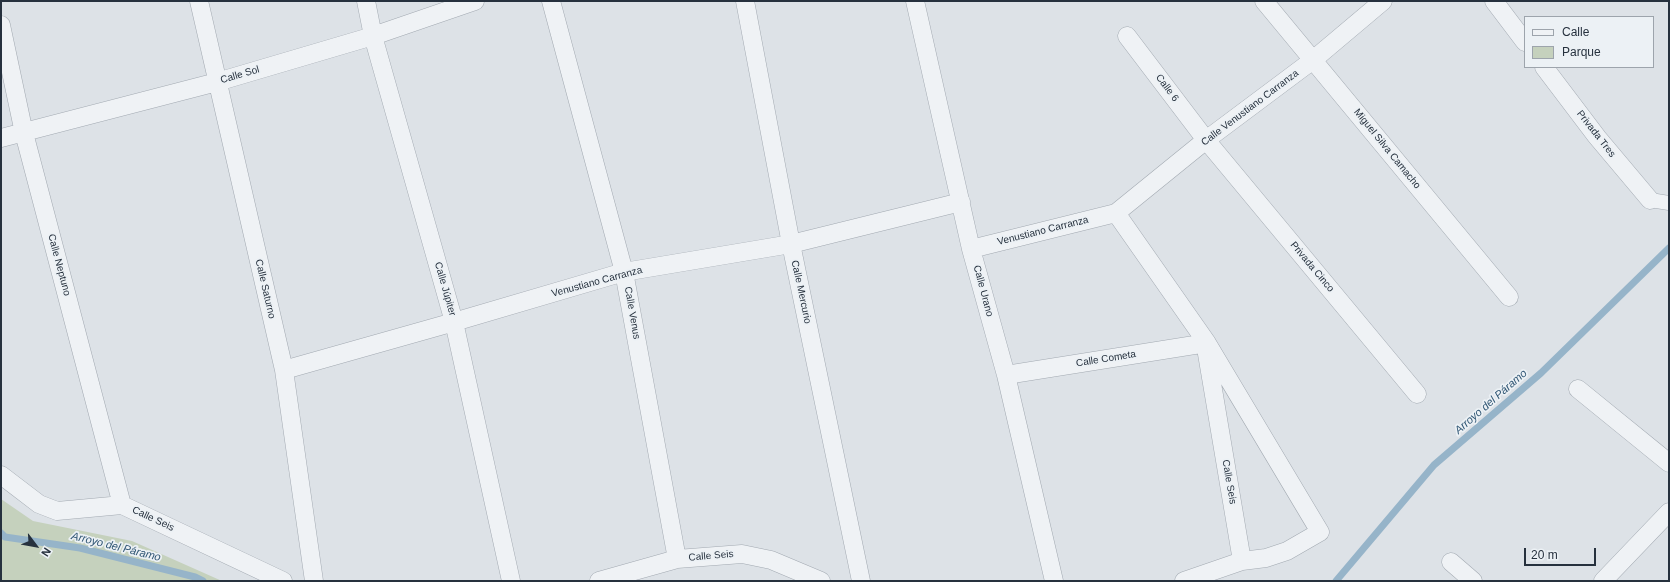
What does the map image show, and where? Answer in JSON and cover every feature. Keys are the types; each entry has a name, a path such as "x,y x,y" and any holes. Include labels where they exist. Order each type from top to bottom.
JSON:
{"street":[{"name":"Calle Saturno","path":"199,1 216,82 284,370 314,581"},
{"name":"Calle Júpiter","path":"366,1 373,36 454,322 511,581"},
{"name":"Calle Sol","path":"1,138 216,82 373,36 475,1"},
{"name":"Calle Venus","path":"551,1 624,272 677,559"},
{"name":"Calle Mercurio","path":"745,1 791,244 861,581"},
{"name":"Calle Urano","path":"915,1 971,249 1006,375 1054,581"},
{"name":"Miguel Silva Camacho","path":"1264,1 1509,297"},
{"name":"Calle Venustiano Carranza","path":"1116,213 1206,140 1314,60 1383,1"},
{"path":"1494,1 1524,41"},
{"name":"Calle Neptuno","path":"1,25 24,133 122,505"},
{"name":"Calle 6","path":"1127,36 1206,140"},
{"name":"Privada Tres","path":"1545,68 1597,137 1650,200"},
{"name":"Privada Cinco","path":"1206,140 1417,394"},
{"path":"1650,200 1669,203"},
{"name":"Venustiano Carranza","path":"284,370 624,272 791,244 961,202"},
{"name":"Venustiano Carranza","path":"971,249 1116,213"},
{"name":"Calle Seis","path":"1116,213 1206,343 1242,560"},
{"path":"1184,581 1242,560 1266,558 1287,551 1320,532 1206,343"},
{"name":"Calle Cometa","path":"1006,375 1206,343"},
{"path":"1578,389 1669,463"},
{"name":"Calle Seis","path":"1,474 39,504 57,511 122,505 283,581"},
{"path":"1603,581 1669,512"},
{"name":"Calle Seis","path":"599,581 677,559 742,554 771,560 821,581"},
{"path":"1451,562 1473,581"}],"green space":[{"path":"1,499 33,521 132,541 222,581 1,581"}],"waterway":[{"name":"Arroyo del Páramo","path":"1336,581 1434,465 1541,373 1669,248"},
{"name":"Arroyo del Páramo","path":"1,533 5,537 80,548 195,577 203,581"}]}
